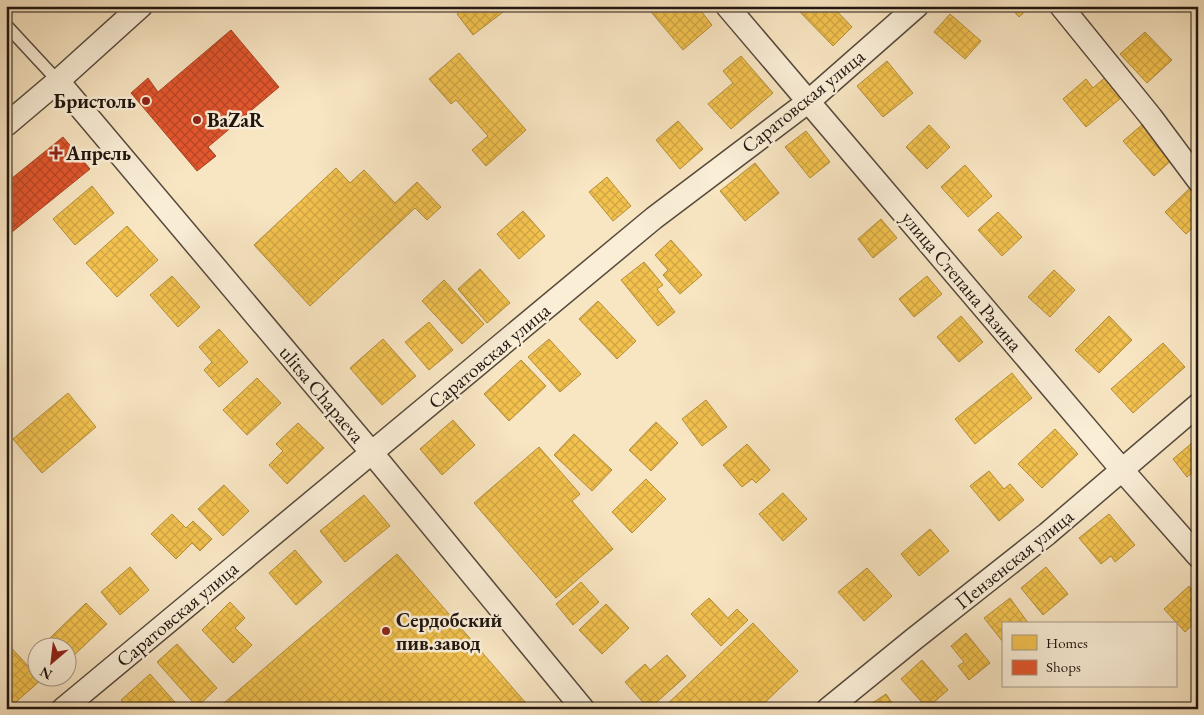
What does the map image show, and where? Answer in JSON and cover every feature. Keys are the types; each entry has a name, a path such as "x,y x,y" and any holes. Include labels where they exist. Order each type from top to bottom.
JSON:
{"street":[{"path":"6,125 141,6"},
{"name":"улица Степана Разина","path":"727,6 1123,471 1198,556"},
{"name":"Саратовская улица","path":"63,709 654,218 808,100 917,6"},
{"path":"1061,6 1151,117 1198,180"},
{"name":"ulitsa Chapaeva","path":"58,81 372,453 583,709"},
{"name":"Пензенская улица","path":"828,709 914,638 1047,534 1198,405"}],"lane":[{"path":"6,25 58,81"}],"building: Homes":[{"path":"462,6 504,6 507,9 473,35 457,14 464,9"},
{"path":"646,6 697,6 712,25 683,50"},
{"path":"794,6 832,6 852,27 833,46"},
{"path":"1009,6 1031,6 1019,17"},
{"path":"950,14 981,41 965,59 934,32"},
{"path":"1145,32 1172,60 1147,83 1120,54"},
{"path":"459,53 526,130 486,166 472,150 488,136 456,100 451,104 429,79"},
{"path":"741,56 773,93 731,129 708,104 733,83 723,71"},
{"path":"887,61 913,93 883,117 857,86"},
{"path":"1110,73 1127,93 1086,127 1063,99 1086,79 1093,88"},
{"path":"678,121 703,149 680,169 656,140"},
{"path":"1144,123 1174,158 1154,176 1123,141"},
{"path":"929,125 950,147 927,169 906,147"},
{"path":"806,131 830,162 810,178 785,147"},
{"path":"755,163 779,193 745,221 720,191"},
{"path":"965,165 992,196 968,217 941,187"},
{"path":"336,168 350,183 364,170 395,203 417,182 441,207 427,220 415,208 310,306 254,245"},
{"path":"607,177 631,206 613,221 589,192"},
{"path":"92,186 114,213 75,245 53,219"},
{"path":"1191,187 1198,193 1198,223 1186,234 1165,212"},
{"path":"523,211 545,236 519,259 497,234"},
{"path":"998,212 1022,237 1002,256 978,230"},
{"path":"881,219 897,238 873,258 858,239"},
{"path":"127,226 158,260 117,297 86,263"},
{"path":"671,240 702,275 680,294 663,275 668,270 655,255"},
{"path":"644,262 663,285 657,289 675,312 658,326 621,280"},
{"path":"480,269 510,303 487,323 458,289"},
{"path":"1054,270 1075,290 1050,317 1028,297"},
{"path":"172,276 200,307 178,327 150,295"},
{"path":"927,276 942,294 914,317 899,299"},
{"path":"444,280 484,324 462,344 422,301"},
{"path":"598,301 636,341 617,359 579,319"},
{"path":"961,316 983,342 959,362 937,337"},
{"path":"1109,316 1132,340 1099,373 1075,350"},
{"path":"429,322 453,350 429,370 405,342"},
{"path":"219,329 248,362 219,387 204,370 212,362 199,347"},
{"path":"383,339 416,376 382,405 350,368"},
{"path":"549,339 581,374 560,392 528,357"},
{"path":"1163,343 1185,367 1133,413 1111,389"},
{"path":"521,360 546,386 509,421 484,394"},
{"path":"1012,373 1032,398 975,444 955,419"},
{"path":"257,378 281,403 247,435 223,410"},
{"path":"68,393 96,427 42,473 13,439"},
{"path":"706,400 727,427 702,446 682,419"},
{"path":"453,420 475,445 442,475 420,449"},
{"path":"656,422 678,443 651,471 629,450"},
{"path":"298,423 324,448 287,484 269,465 283,451 276,444"},
{"path":"1055,429 1078,454 1042,488 1018,464"},
{"path":"574,434 612,470 592,491 554,455"},
{"path":"1198,438 1198,468 1187,477 1173,459"},
{"path":"747,444 770,470 756,483 752,479 742,487 723,465"},
{"path":"539,447 580,494 572,501 613,549 556,598 474,503"},
{"path":"989,471 1004,489 1010,484 1024,500 999,521 970,486"},
{"path":"646,479 666,499 632,533 612,512"},
{"path":"224,485 249,511 223,536 198,509"},
{"path":"783,493 807,519 783,541 759,514"},
{"path":"364,495 390,526 345,562 320,531"},
{"path":"172,514 186,528 193,521 212,539 200,551 192,543 176,559 151,534"},
{"path":"1109,514 1135,545 1115,562 1111,556 1101,564 1079,538"},
{"path":"930,529 949,551 919,576 901,554"},
{"path":"295,550 322,582 296,605 269,573"},
{"name":"Сердобский пив.завод","path":"397,554 531,709 217,709"},
{"path":"130,567 149,590 120,615 101,592"},
{"path":"1046,567 1068,594 1043,615 1021,588"},
{"path":"867,568 892,596 864,621 838,592"},
{"path":"581,582 599,602 573,625 556,604"},
{"path":"1189,586 1198,596 1198,620 1185,632 1164,609"},
{"path":"709,598 728,618 737,609 748,620 721,646 691,614"},
{"path":"1010,598 1028,622 1002,622 1002,641 984,618"},
{"path":"230,602 245,618 235,628 252,645 233,663 202,630"},
{"path":"86,603 107,624 78,651 78,638 50,638"},
{"path":"606,604 629,628 602,654 579,630"},
{"path":"753,623 798,671 758,709 662,709"},
{"path":"966,633 990,663 969,680 958,666 964,662 951,646"},
{"path":"6,642 28,666 28,688 32,688 6,709"},
{"path":"177,644 217,688 197,707 157,662"},
{"path":"667,655 686,676 649,709 625,682 645,664 650,670"},
{"path":"922,660 948,690 927,708 901,679"},
{"path":"150,674 181,709 128,709 121,700"},
{"path":"886,694 896,709 865,708"}],"building: Shops":[{"name":"BaZaR","path":"231,30 279,87 208,147 216,156 197,171 131,93 148,78 158,92"},
{"path":"63,137 90,169 12,232 6,226 6,183"}],"place":[{"name":"Бристоль","path":"146,101"},
{"name":"BaZaR","path":"197,120"},
{"name":"Апрель","path":"56,153"},
{"name":"Сердобский пив.завод","path":"386,631"}]}
